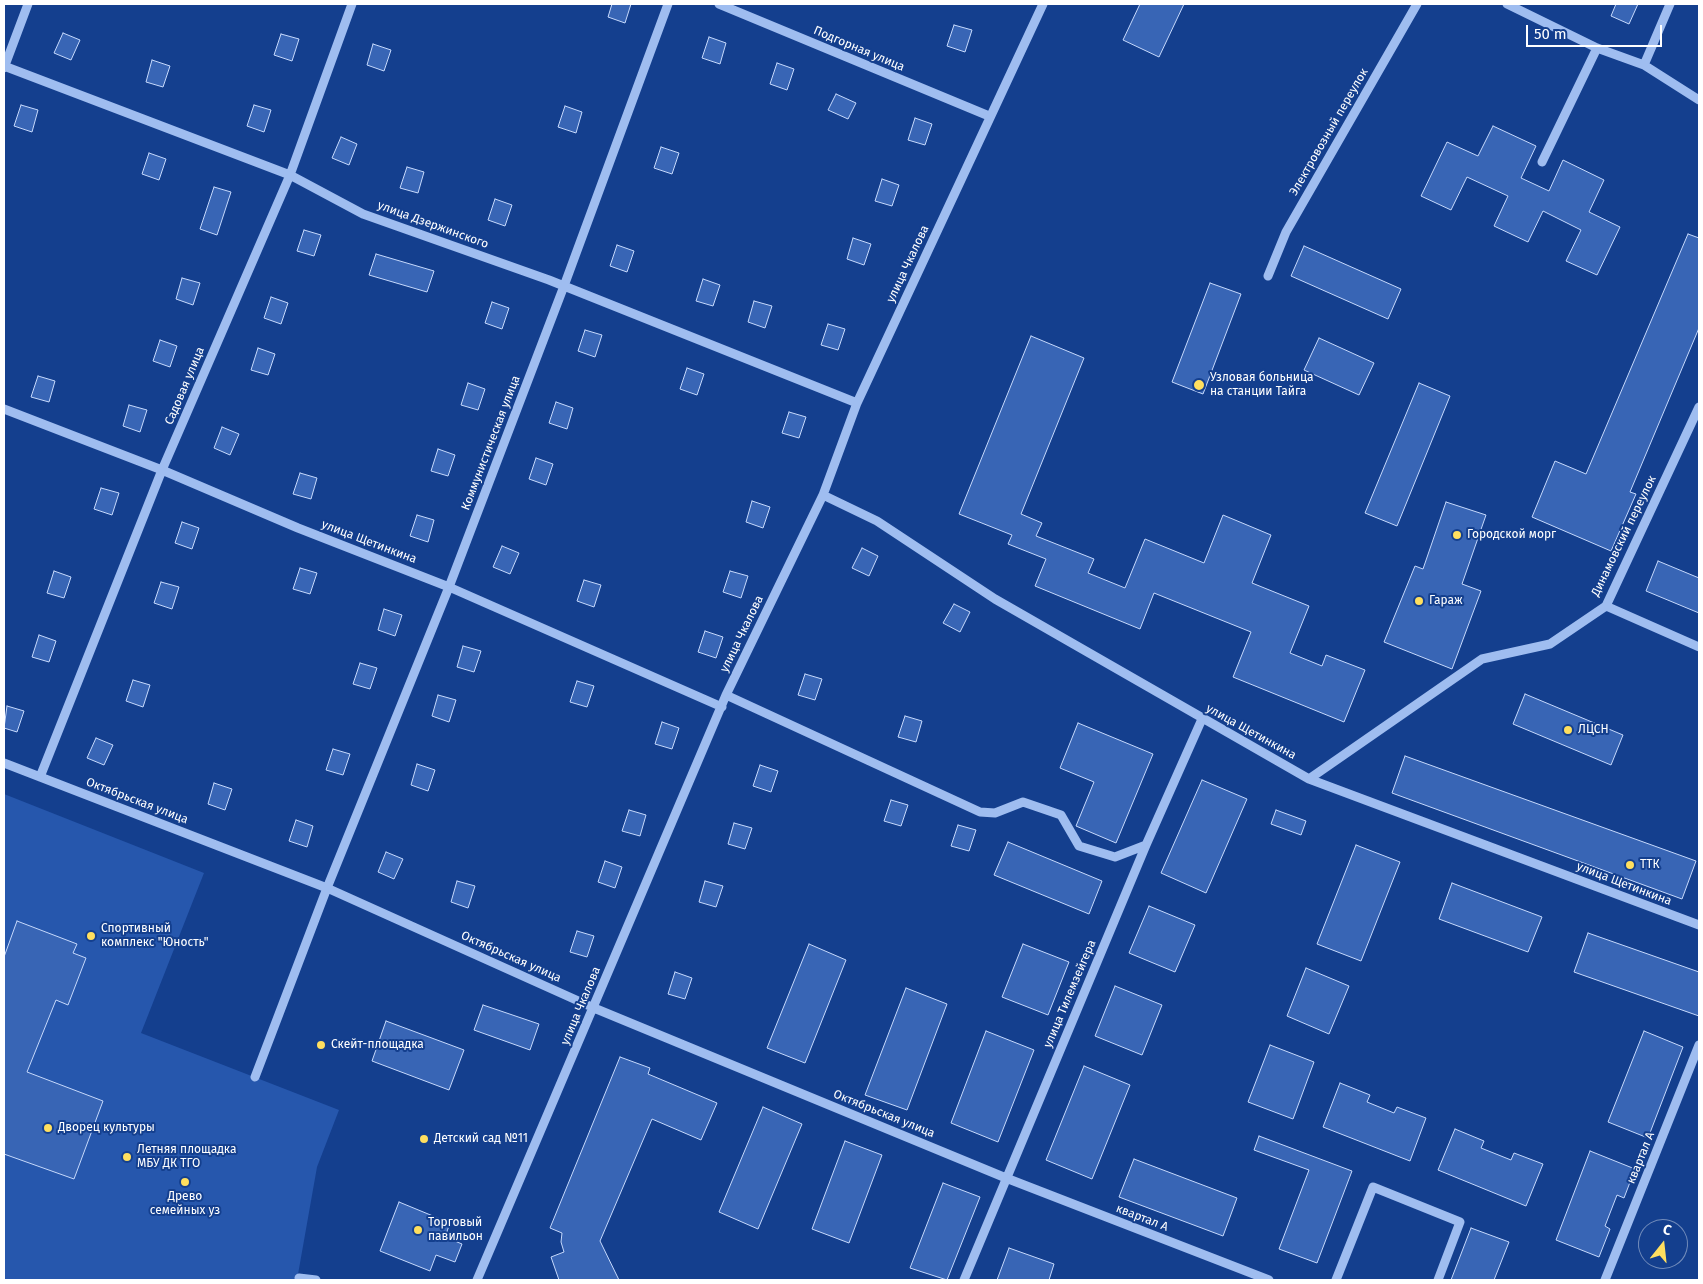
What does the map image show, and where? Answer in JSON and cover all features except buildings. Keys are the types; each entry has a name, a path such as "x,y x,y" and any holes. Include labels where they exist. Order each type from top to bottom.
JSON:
{"street":[{"path":"4,67 28,4"},
{"name":"Садовая улица","path":"40,777 162,470 290,175 352,4"},
{"name":"Коммунистическая улица","path":"255,1077 326,888 449,587 564,286 668,4"},
{"name":"Подгорная улица","path":"720,4 989,116"},
{"name":"улица Чкалова","path":"477,1280 726,695 822,495 857,403 989,116 1043,4"},
{"name":"Электровозный переулок","path":"1268,276 1286,232 1418,4"},
{"path":"1507,4 1597,48 1644,65 1699,100"},
{"path":"1644,65 1670,4"},
{"path":"1542,162 1597,48"},
{"name":"улица Дзержинского","path":"4,67 290,175 363,214 564,286 857,403"},
{"name":"Динамовский переулок","path":"1309,779 1482,659 1550,644 1606,606 1699,407"},
{"name":"улица Щетинкина","path":"4,409 162,470 298,528 449,587 722,707"},
{"name":"улица Щетинкина","path":"822,495 877,521 995,599 1309,779 1699,925"},
{"path":"1606,606 1699,647"},
{"path":"726,695 980,812 995,812 1023,802 1060,816 1079,846 1115,857 1146,845"},
{"name":"улица Тилемзейгера","path":"964,1280 1146,845 1202,719"},
{"name":"Октябрьская улица","path":"4,763 326,888 594,1008 1006,1178"},
{"name":"квартал А","path":"1606,1280 1699,1045"},
{"name":"квартал А","path":"1006,1178 1269,1280"},
{"path":"1336,1280 1373,1187 1460,1222 1438,1280"},
{"path":"299,1278 316,1280"}],"shaded area":[{"path":"4,794 204,873 141,1033 339,1110 317,1167 297,1280 4,1280"}],"place":[{"name":"Узловая больница на станции Тайга","path":"1199,385"},
{"name":"Городской морг","path":"1457,535"},
{"name":"Гараж","path":"1419,601"},
{"name":"ЛЦСН","path":"1568,730"},
{"name":"ТТК","path":"1630,865"},
{"name":"Спортивный комплекс \"Юность\"","path":"91,936"},
{"name":"Скейт-площадка","path":"321,1045"},
{"name":"Дворец культуры","path":"48,1128"},
{"name":"Детский сад №11","path":"424,1139"},
{"name":"Летняя площадка МБУ ДК ТГО","path":"127,1157"},
{"name":"Древо семейных уз","path":"185,1182"},
{"name":"Торговый павильон","path":"418,1230"}]}
